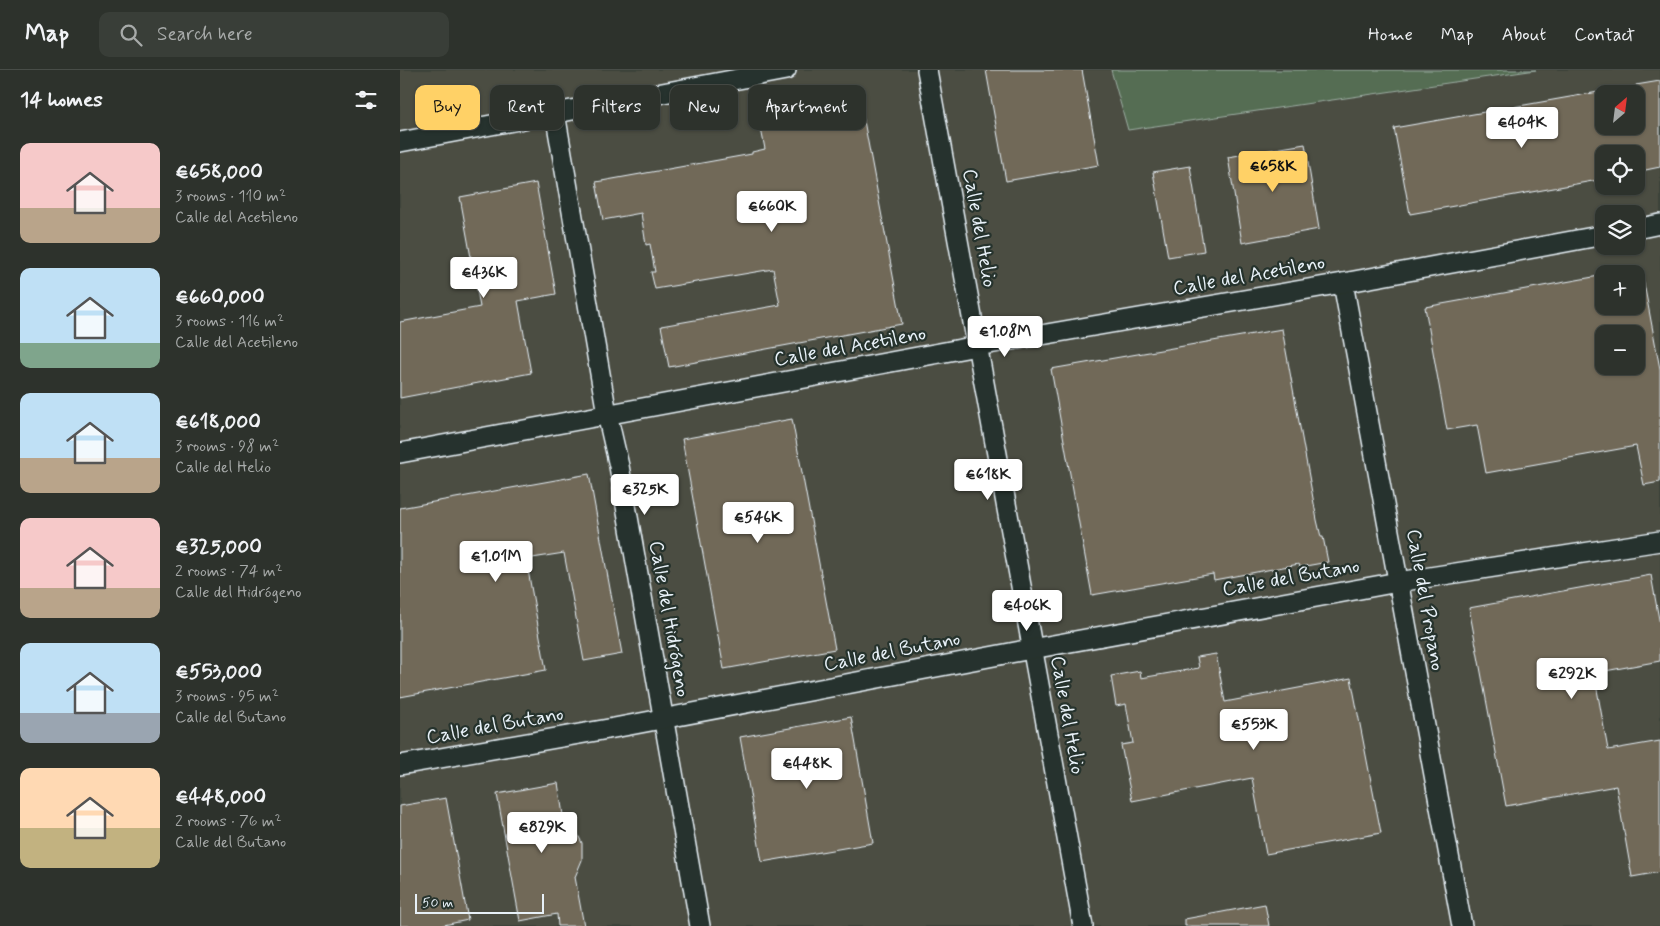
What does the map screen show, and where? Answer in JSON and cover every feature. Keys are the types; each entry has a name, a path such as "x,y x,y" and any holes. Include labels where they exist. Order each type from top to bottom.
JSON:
{"street":[{"path":"564,111 786,70"},
{"name":"Calle del Helio","path":"927,70 1083,926"},
{"path":"400,142 490,125"},
{"name":"Calle del Hidrógeno","path":"558,130 607,414 619,466 700,926"},
{"path":"1645,227 1660,224"},
{"name":"Calle del Acetileno","path":"400,453 977,346 1343,283 1595,237"},
{"name":"Calle del Propano","path":"1343,283 1462,926"},
{"name":"Calle del Butano","path":"400,765 1398,582 1660,541"}],"shaded area":[{"path":"400,70 1111,70 1128,130 1536,70 1660,70 1660,926 400,926"}],"green space":[{"path":"1111,70 1536,70 1128,130"}],"building":[{"path":"986,70 1082,70 1099,165 1006,181"},
{"path":"1660,81 1660,167 1645,170 1645,145 1595,145 1595,181 1410,214 1394,128 1595,93 1595,135 1645,135 1645,85 1636,85"},
{"path":"761,130 866,130 902,324 669,367 661,326 780,305 773,269 655,289 651,272 655,272 650,244 646,245 641,213 603,220 596,182 752,154 752,152 765,149"},
{"path":"1305,144 1319,229 1242,243 1228,157"},
{"path":"1190,166 1204,251 1168,257 1153,172"},
{"path":"536,183 556,294 518,301 531,373 400,398 400,322 480,307 460,197"},
{"path":"1595,277 1595,315 1645,315 1645,289 1660,369 1660,482 1644,485 1636,446 1486,473 1477,425 1447,430 1425,307"},
{"path":"1282,329 1317,520 1328,562 1300,567 1299,564 1214,580 1213,574 1092,595 1051,369"},
{"path":"792,419 835,649 724,669 682,439"},
{"path":"589,474 622,654 584,661 564,553 526,559 546,670 400,697 400,508"},
{"path":"1651,575 1660,625 1660,661 1594,673 1608,750 1660,741 1660,872 1632,877 1616,786 1506,806 1469,608"},
{"path":"1216,654 1225,702 1351,678 1381,833 1266,854 1252,778 1132,801 1121,745 1133,743 1126,704 1116,706 1111,676 1140,671 1141,678 1199,668 1197,657"},
{"path":"851,717 873,843 762,862 740,737"},
{"path":"558,783 563,815 573,825 582,843 582,860 575,877 584,926 558,926 557,914 520,921 497,794"},
{"path":"446,798 468,920 439,926 400,926 400,806"},
{"path":"1265,904 1269,926 1185,926 1185,919"}]}
